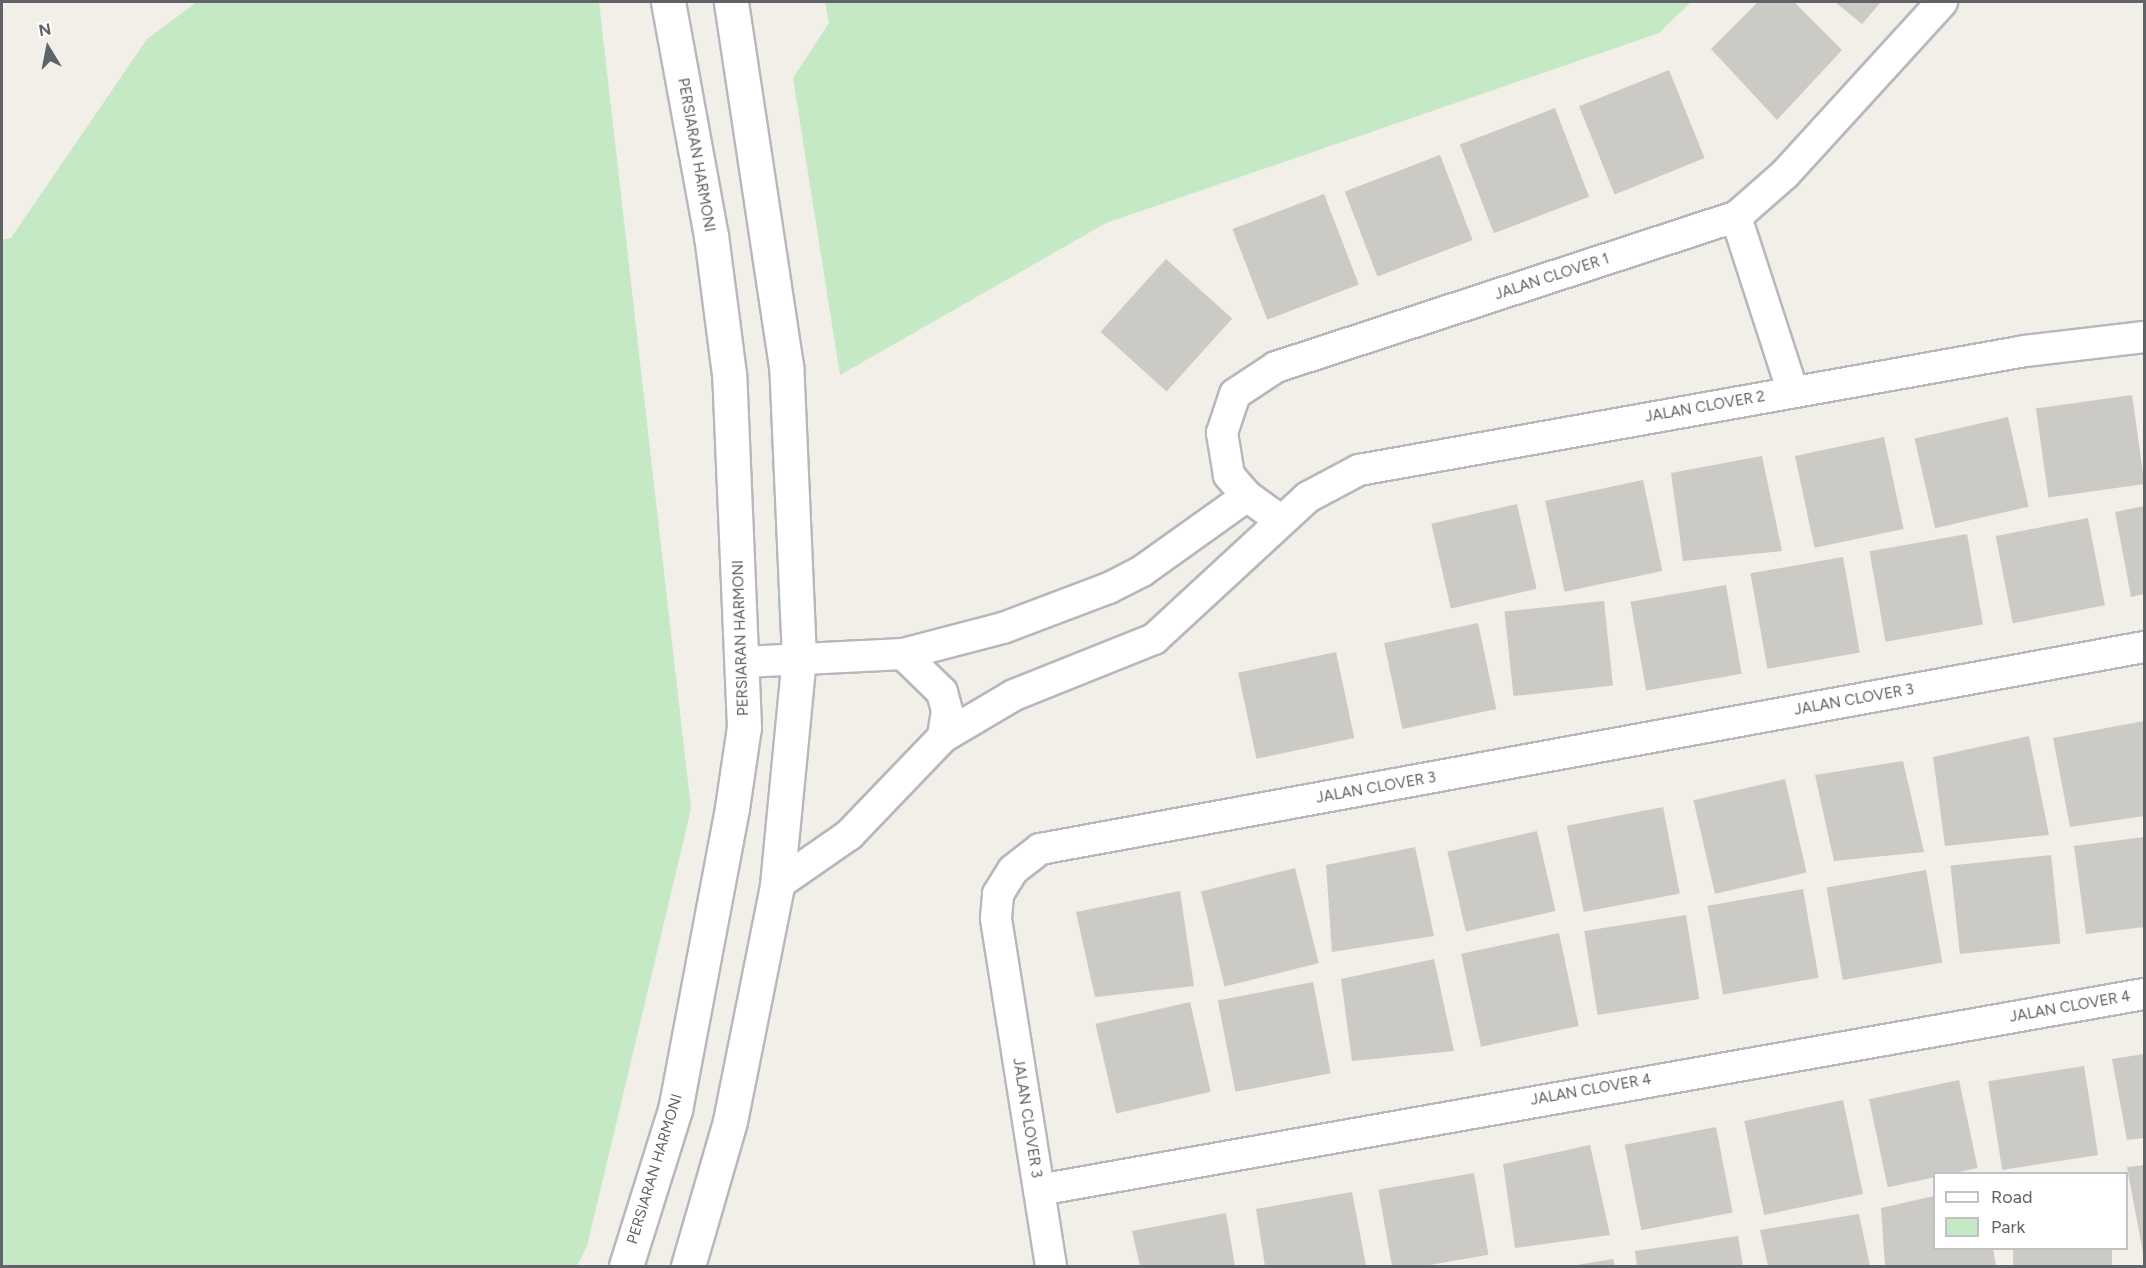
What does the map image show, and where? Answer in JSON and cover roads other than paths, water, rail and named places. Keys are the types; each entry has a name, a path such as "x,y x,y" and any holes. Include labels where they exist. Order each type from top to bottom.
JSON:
{"street":[{"name":"PERSIARAN HARMONI","path":"626,1266 675,1110 732,808 744,727 744,662 729,374 711,236 668,2"},
{"path":"688,1266 730,1121 777,885 799,658 786,366 731,2"},
{"name":"JALAN CLOVER 1","path":"1280,520 1247,496 1229,475 1221,433 1235,394 1276,368 1736,217 1785,174 1942,2"},
{"path":"1736,217 1793,392"},
{"name":"JALAN CLOVER 2","path":"777,885 849,835 943,737 1014,695 1154,639 1175,624 1280,520 1308,497 1359,470 2025,351 2145,337"},
{"path":"744,662 903,654 1003,628 1109,588 1142,571 1247,496"},
{"name":"JALAN CLOVER 3","path":"1051,1266 996,918 998,894 1013,870 1040,849 2145,647"},
{"path":"903,654 942,692 947,711 943,737"},
{"name":"JALAN CLOVER 4","path":"1039,1190 2145,994"}]}
